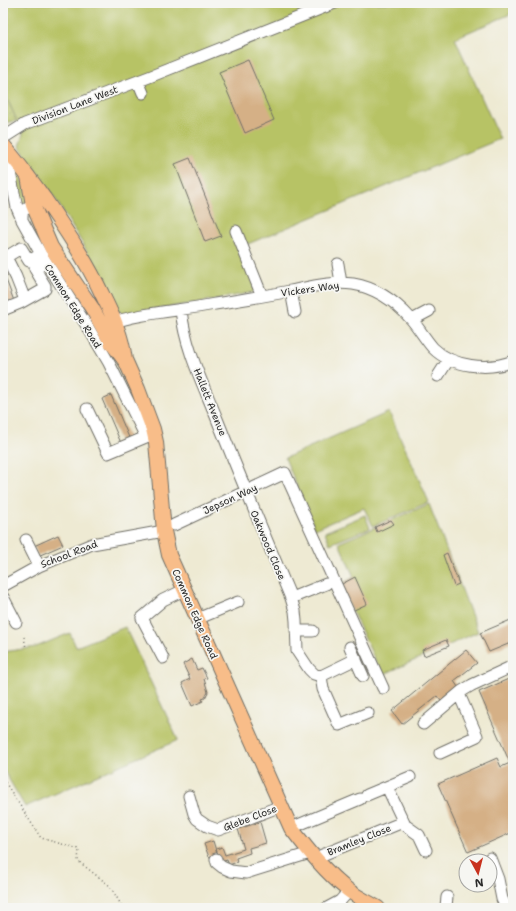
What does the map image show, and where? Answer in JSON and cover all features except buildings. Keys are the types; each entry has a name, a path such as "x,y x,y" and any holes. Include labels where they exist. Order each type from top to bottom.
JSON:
{"main road":[{"name":"Common Edge Road","path":"3,145 28,176 39,202 51,247 111,342 126,362 138,389 153,429 156,442 162,516 169,528 168,555 291,828 313,855 349,892 378,908"},
{"name":"Common Edge Road","path":"39,202 67,232 80,252 118,320 126,362"},
{"path":"67,232 56,236 54,240 58,253 68,268 70,276"}],"street":[{"name":"Division Lane West","path":"3,138 25,124 149,77 335,3"},
{"path":"138,81 143,93"},
{"name":"Common Edge Road","path":"9,167 16,208 44,258 78,310 109,363 146,437 108,453 87,409"},
{"path":"21,217 24,210 39,202"},
{"path":"236,231 262,296"},
{"path":"25,300 6,257 21,248 29,261 44,258"},
{"path":"3,310 25,300 45,288 35,269 44,258"},
{"path":"338,264 341,283"},
{"name":"Vickers Way","path":"102,326 118,320 324,285 341,283 353,284 381,293 394,302 412,320 433,348 449,359 473,366 491,366 513,361"},
{"path":"291,291 295,312"},
{"name":"Hallett Avenue","path":"181,310 186,338 245,491"},
{"path":"412,320 429,312"},
{"path":"438,376 449,359"},
{"path":"125,395 138,389"},
{"name":"Jepson Way","path":"169,528 285,473 383,688"},
{"name":"Oakwood Close","path":"245,491 291,598 295,611 297,651 314,674 321,676"},
{"name":"School Road","path":"140,535 148,530 162,516"},
{"name":"School Road","path":"3,586 39,566 92,544 169,528"},
{"path":"26,540 39,566"},
{"path":"291,598 326,584"},
{"path":"163,658 142,618 163,600 184,590"},
{"path":"3,598 16,622"},
{"path":"197,619 238,602"},
{"path":"296,631 312,631"},
{"path":"350,647 363,676"},
{"path":"356,660 321,676 322,689 339,726 368,713"},
{"path":"423,724 458,694 472,685 513,666"},
{"path":"440,753 477,736 458,694"},
{"path":"291,828 410,776"},
{"name":"Bramley Close","path":"387,787 403,822 419,835 426,850"},
{"name":"Glebe Close","path":"189,796 197,819 207,826 218,830 224,829 281,806"},
{"name":"Bramley Close","path":"216,859 217,864 222,867 239,873 246,873 313,855 403,822"},
{"path":"498,879 501,902"},
{"path":"327,908 340,901 349,892"}],"path":[{"path":"24,637 26,648"},
{"path":"3,779 41,838 79,849 78,861 110,886 123,908"}],"green space":[{"path":"3,3 513,3 513,13 455,38 500,139 243,246 260,291 196,303 123,314 115,309 84,246 56,200 19,146 23,134 3,89"},
{"path":"3,90 17,121 3,123"},
{"path":"15,159 30,201 17,208 14,194"},
{"path":"389,412 429,502 373,526 364,508 315,529 285,458"},
{"path":"429,504 478,632 382,675 340,585 354,577 339,543"},
{"path":"365,515 370,528 330,544 325,532"},
{"path":"125,627 178,740 25,807 3,769 3,652 36,647 70,633 76,647"}]}
